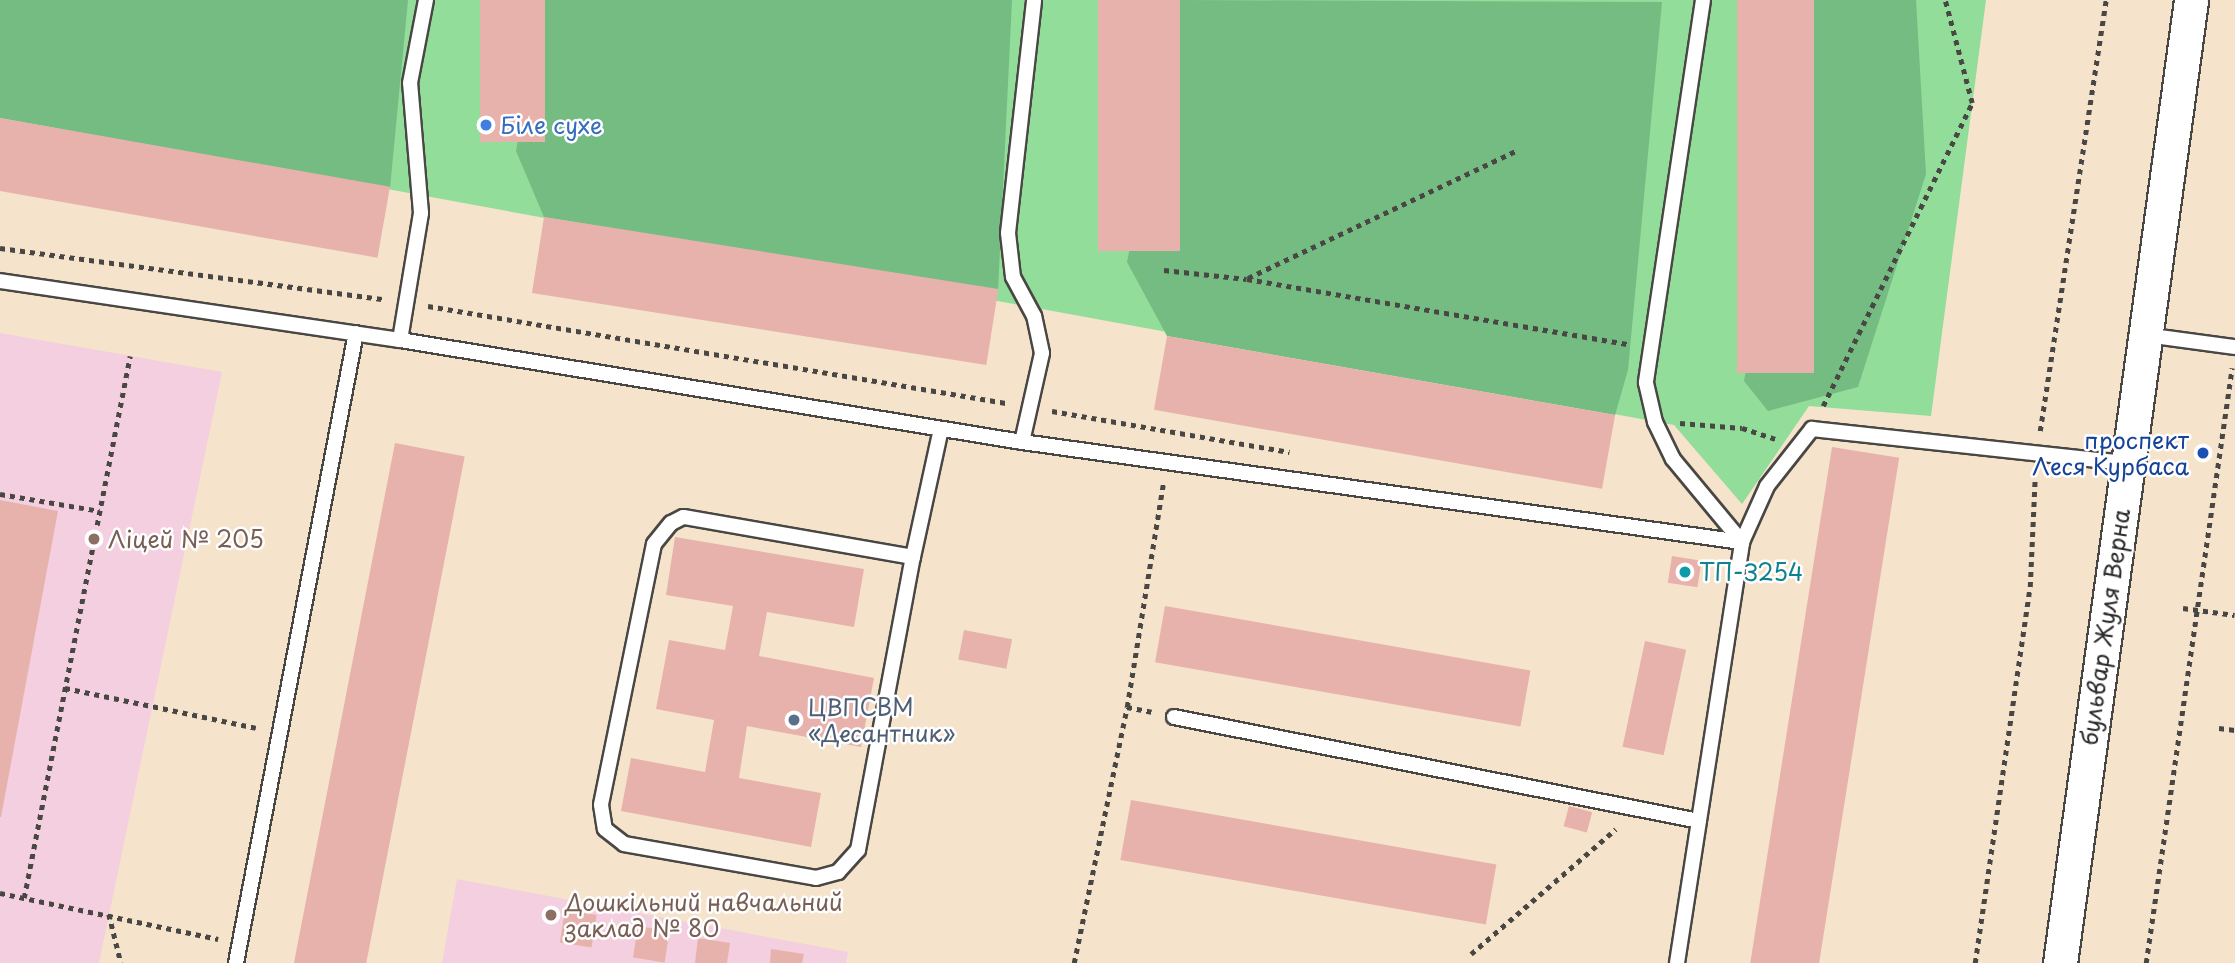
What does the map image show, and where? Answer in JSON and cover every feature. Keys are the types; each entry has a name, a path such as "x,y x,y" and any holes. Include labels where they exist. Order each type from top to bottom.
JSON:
{"street":[{"name":"бульвар Жуля Верна","path":"2060,963 2191,0"}],"lane":[{"path":"400,340 421,212 410,83 426,0"},
{"path":"1022,442 1042,353 1034,316 1013,277 1007,233 1034,0"},
{"path":"1703,0 1646,383 1655,422 1673,459 1742,542"},
{"path":"0,281 356,333 1022,442 1742,542"},
{"path":"236,963 356,333"},
{"path":"2146,335 2235,347"},
{"path":"913,557 683,517 671,523 654,544 601,805 605,829 624,844 816,878 838,872 858,850 913,557 941,429"},
{"path":"1677,963 1742,542 1767,486 1812,429 2127,463"},
{"path":"1174,717 1699,821"}],"path":[{"path":"1812,429 1972,103 1945,0"},
{"path":"1975,963 2030,587 2037,454 2106,0"},
{"path":"1247,279 1517,150"},
{"path":"0,248 406,302 1301,454"},
{"path":"1164,270 1247,279 1652,348"},
{"path":"2146,963 2235,347"},
{"path":"24,898 130,356"},
{"path":"1655,422 1742,428 1798,447"},
{"path":"1074,963 1127,707 1166,462"},
{"path":"0,494 100,511"},
{"path":"2183,608 2235,615"},
{"path":"65,688 280,733"},
{"path":"2219,728 2235,730"},
{"path":"1471,954 1638,810"},
{"path":"0,893 109,914 240,944"},
{"path":"109,914 121,963"}],"shaded area":[{"name":"Ліцей № 205","path":"0,333 222,372 99,963 0,963"},
{"name":"Дошкільний навчальний заклад № 80","path":"457,879 848,952 846,963 442,963"}],"green space":[{"path":"0,0 1986,0 1931,416 1809,406 1742,504 1674,425 0,118"},
{"path":"0,0 408,0 390,188 0,118"},
{"path":"545,0 1012,0 998,291 544,217 516,151"},
{"path":"1180,0 1662,2 1628,370 1615,415 1167,336 1127,262"},
{"path":"1814,0 1916,0 1926,174 1858,387 1768,411 1744,381"}],"building":[{"path":"480,0 545,0 545,142 480,142"},
{"path":"1098,0 1180,0 1180,251 1098,251"},
{"path":"1737,0 1814,0 1814,373 1737,373"},
{"path":"0,118 390,187 377,258 0,191"},
{"path":"544,217 998,289 986,365 532,293"},
{"path":"1167,336 1615,415 1602,489 1154,410"},
{"path":"395,443 465,457 366,963 294,963"},
{"path":"1832,447 1899,458 1819,963 1750,963"},
{"path":"0,500 58,511 1,817 0,817"},
{"path":"675,537 864,569 854,627 767,612 759,656 874,678 861,747 747,726 739,778 821,793 811,847 621,811 631,758 705,772 714,720 656,709 669,640 725,650 733,606 666,595"},
{"name":"ТП-3254","path":"1672,556 1702,561 1697,587 1668,583"},
{"path":"1165,606 1530,670 1520,727 1155,662"},
{"path":"964,630 1012,639 1006,669 958,659"},
{"path":"1645,641 1686,650 1664,755 1623,747"},
{"path":"1131,800 1496,864 1486,924 1120,860"},
{"path":"1569,806 1592,812 1587,832 1564,826"},
{"path":"565,910 597,915 591,948 560,943"},
{"path":"638,926 670,931 665,963 633,958"},
{"path":"698,938 730,943 727,963 695,963"},
{"path":"771,949 804,954 802,963 770,963"}],"place":[{"name":"Біле сухе","path":"486,125"},
{"name":"проспект Леся Курбаса","path":"2203,453"},
{"name":"Ліцей № 205","path":"94,539"},
{"name":"ТП-3254","path":"1685,572"},
{"name":"ЦВПСВМ «Десантник»","path":"794,720"},
{"name":"Дошкільний навчальний заклад № 80","path":"551,915"}]}
